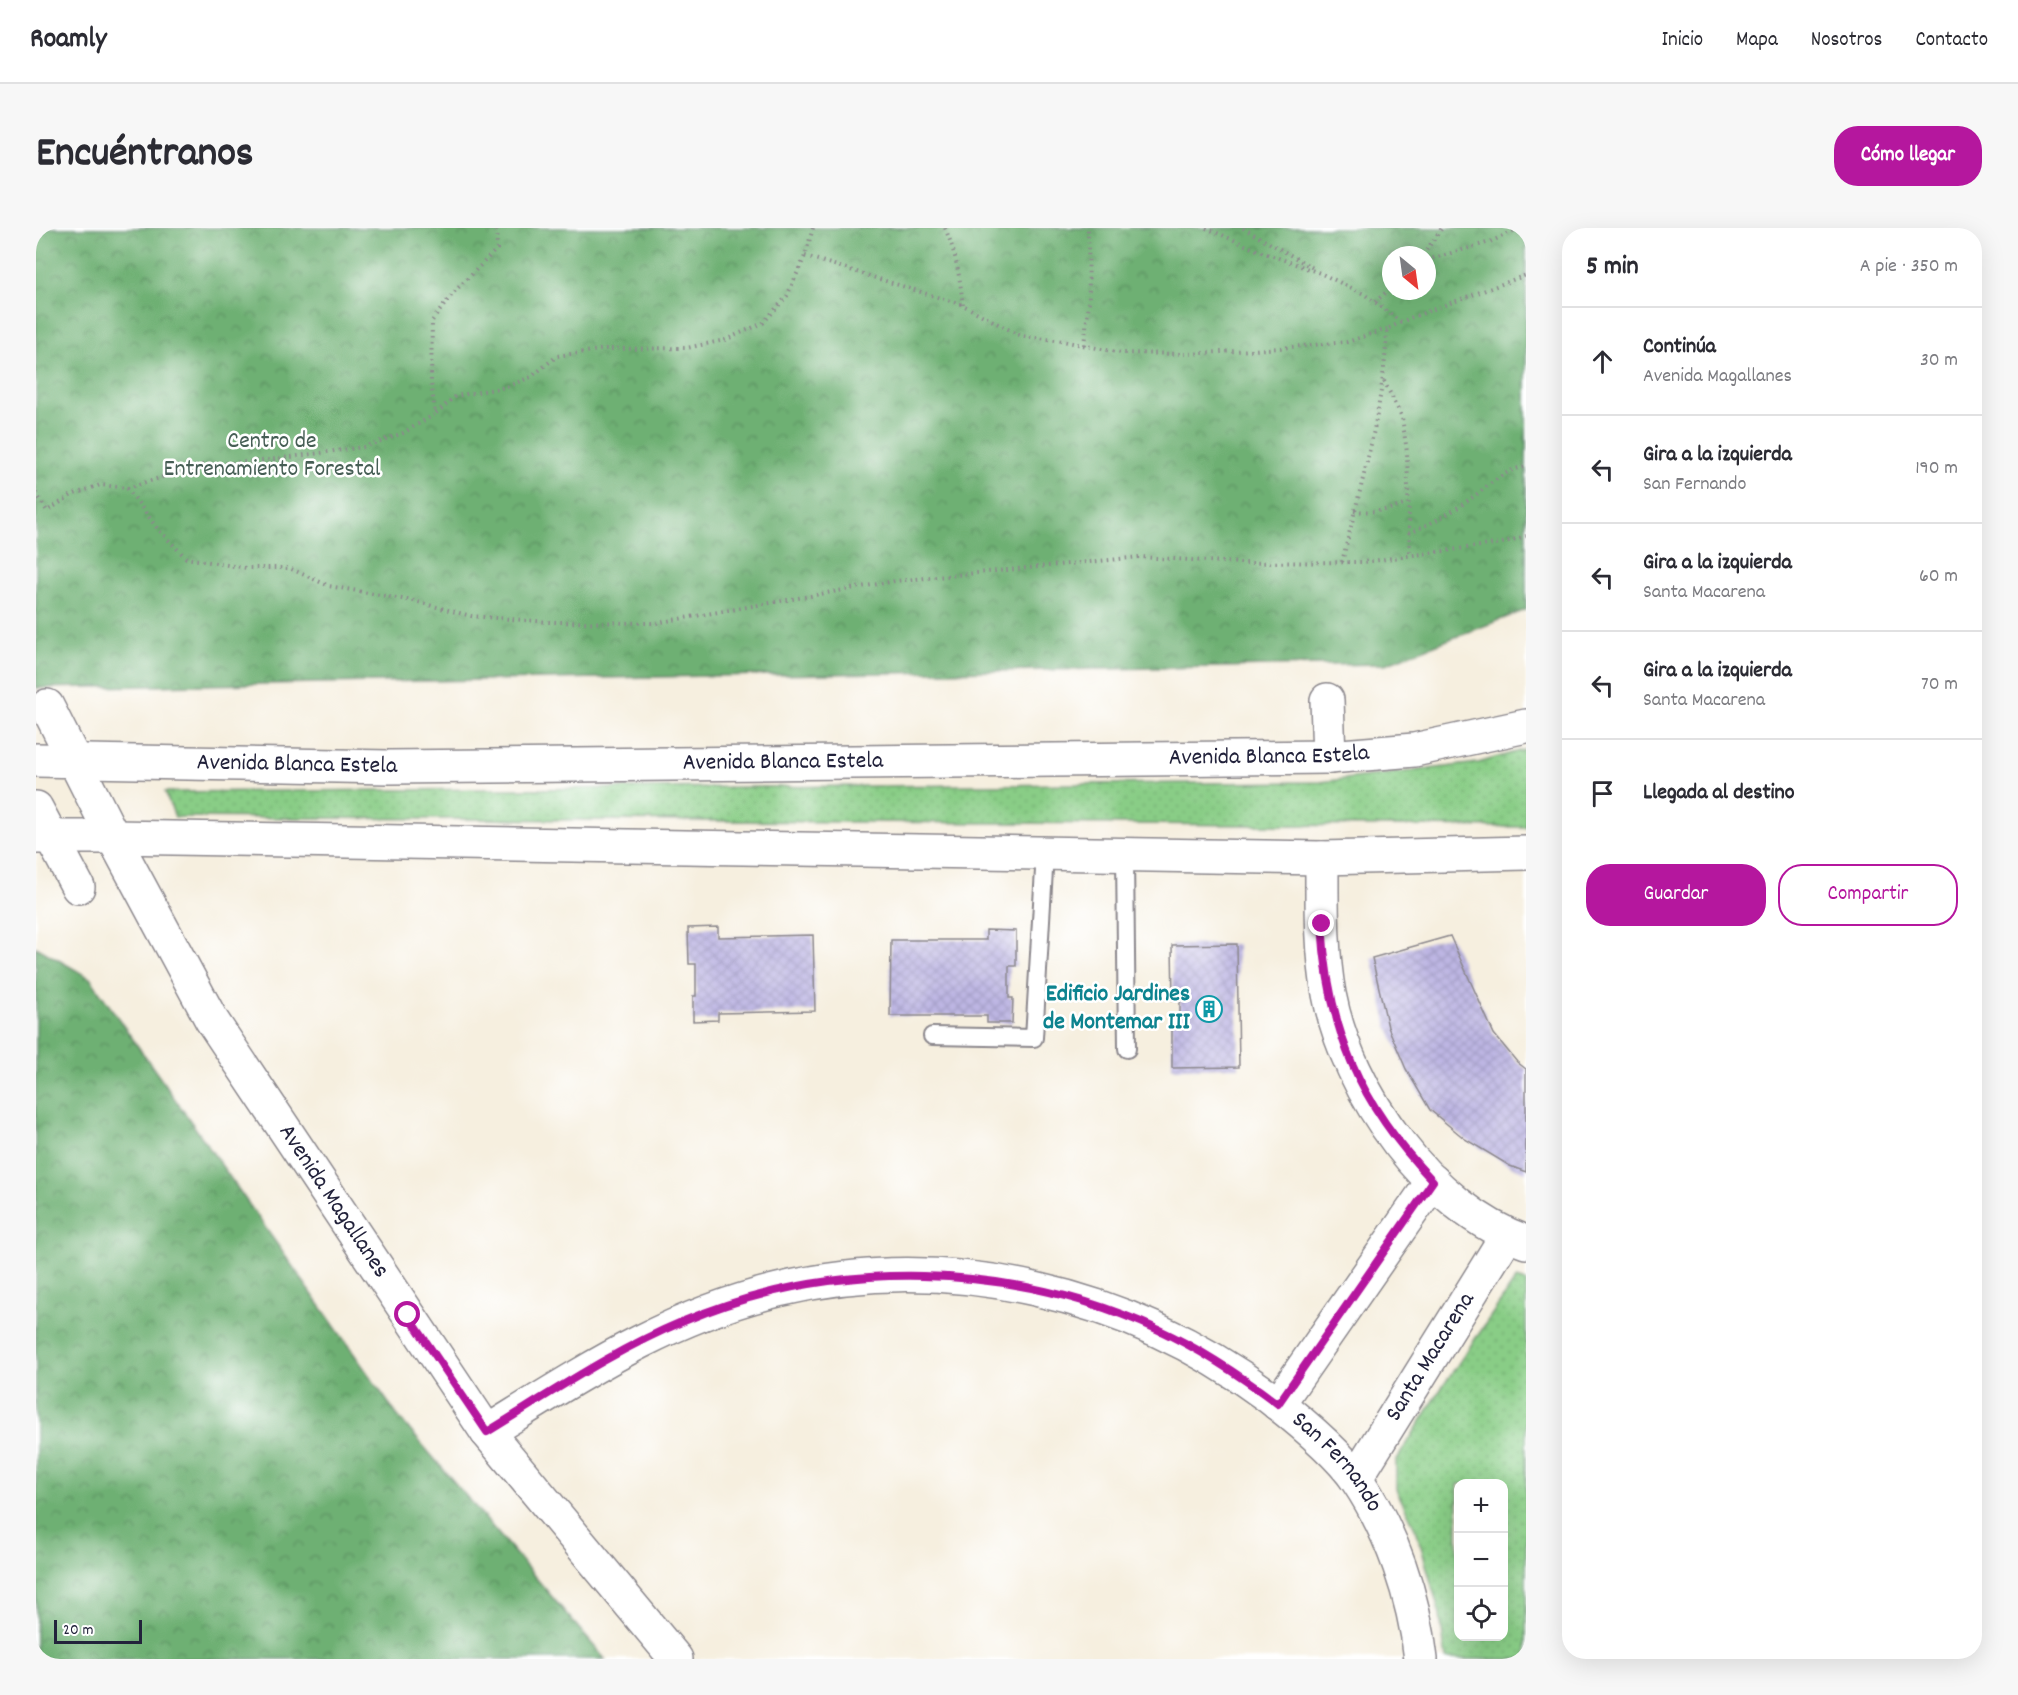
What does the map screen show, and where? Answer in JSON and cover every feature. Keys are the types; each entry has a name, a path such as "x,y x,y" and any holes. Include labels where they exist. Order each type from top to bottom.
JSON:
{"street":[{"path":"1327,700 1329,757"},
{"name":"Avenida Magallanes","path":"47,706 113,837 212,1019 487,1432 676,1659"},
{"name":"Avenida Blanca Estela","path":"36,760 388,767 1329,757 1414,750 1526,726"},
{"path":"36,808 44,837 78,887"},
{"path":"44,837 1322,858 1526,853"},
{"name":"Santa Macarena","path":"1322,858 1324,960 1339,1033 1352,1067 1375,1108 1409,1156 1433,1181 1480,1219 1516,1239 1356,1478"},
{"path":"1278,1404 1433,1181"},
{"name":"San Fernando","path":"487,1432 640,1340 732,1303 780,1290 828,1281 878,1276 976,1279 1025,1286 1116,1312 1191,1346 1241,1376 1306,1427 1356,1478 1390,1542 1413,1612 1421,1659"}],"lane":[{"path":"932,1036 1034,1038 1045,853"},
{"path":"1125,854 1126,1049"}],"path":[{"path":"435,414 430,382 432,321 454,292 497,249 496,228"},
{"path":"36,493 47,512 72,495 100,485 127,488 202,465 261,461 364,447 403,433 435,414 456,396 506,387 531,377 557,356 606,349 687,348 725,340 763,323 787,296 805,256 813,228"},
{"path":"945,228 957,266 963,305"},
{"path":"1084,345 1089,303 1088,228"},
{"path":"1206,228 1258,251 1320,273"},
{"path":"1243,228 1320,273 1365,294 1401,322"},
{"path":"1429,246 1442,228"},
{"path":"1436,257 1490,242 1520,228"},
{"path":"805,256 963,305 1021,336 1121,353 1268,350 1347,342 1387,329 1526,275"},
{"path":"1375,302 1382,296"},
{"path":"1341,562 1379,409 1387,329"},
{"path":"1383,380 1402,417 1407,452 1410,555"},
{"path":"1409,533 1435,522 1496,479 1520,467 1526,467"},
{"path":"127,488 157,528 186,558 246,568 289,568 329,586 414,601 471,616 550,622 656,623 895,581 1140,557 1241,563 1364,561 1502,543 1526,536"},
{"path":"1354,511 1371,513 1407,504"}],"green space":[{"name":"Centro de Entrenamiento Forestal","path":"36,228 1526,228 1526,610 1385,664 36,688"},
{"path":"1526,749 1526,827 175,817 165,792 1320,782 1478,763"},
{"path":"36,947 90,978 397,1415 605,1659 36,1659"},
{"path":"1516,1279 1526,1282 1526,1659 1446,1659 1440,1615 1417,1532 1396,1489 1396,1461 1441,1389"}],"building":[{"path":"718,927 718,937 813,935 815,1011 718,1013 718,1020 693,1021 696,964 689,964 688,928"},
{"path":"986,930 1016,931 1016,966 1009,966 1009,998 1013,998 1012,1023 987,1023 987,1016 890,1016 891,940 986,940"},
{"path":"1450,936 1494,1034 1517,1062 1526,1069 1526,1172 1510,1166 1465,1139 1430,1110 1406,1069 1388,1027 1372,958"},
{"name":"Edificio Jardines de Montemar III","path":"1237,944 1239,1067 1172,1068 1172,1017 1180,1017 1180,1001 1173,1001 1172,945"}],"place":[{"name":"Edificio Jardines de Montemar III","path":"1209,1009"}],"route":[{"path":"408,1315 487,1432 597,1364 640,1340 685,1320 732,1303 780,1290 828,1281 878,1276 976,1279 1025,1286 1116,1312 1159,1330 1201,1352 1241,1376 1278,1404 1433,1181 1387,1128 1352,1067 1339,1033 1330,997 1324,960 1322,924"}]}
